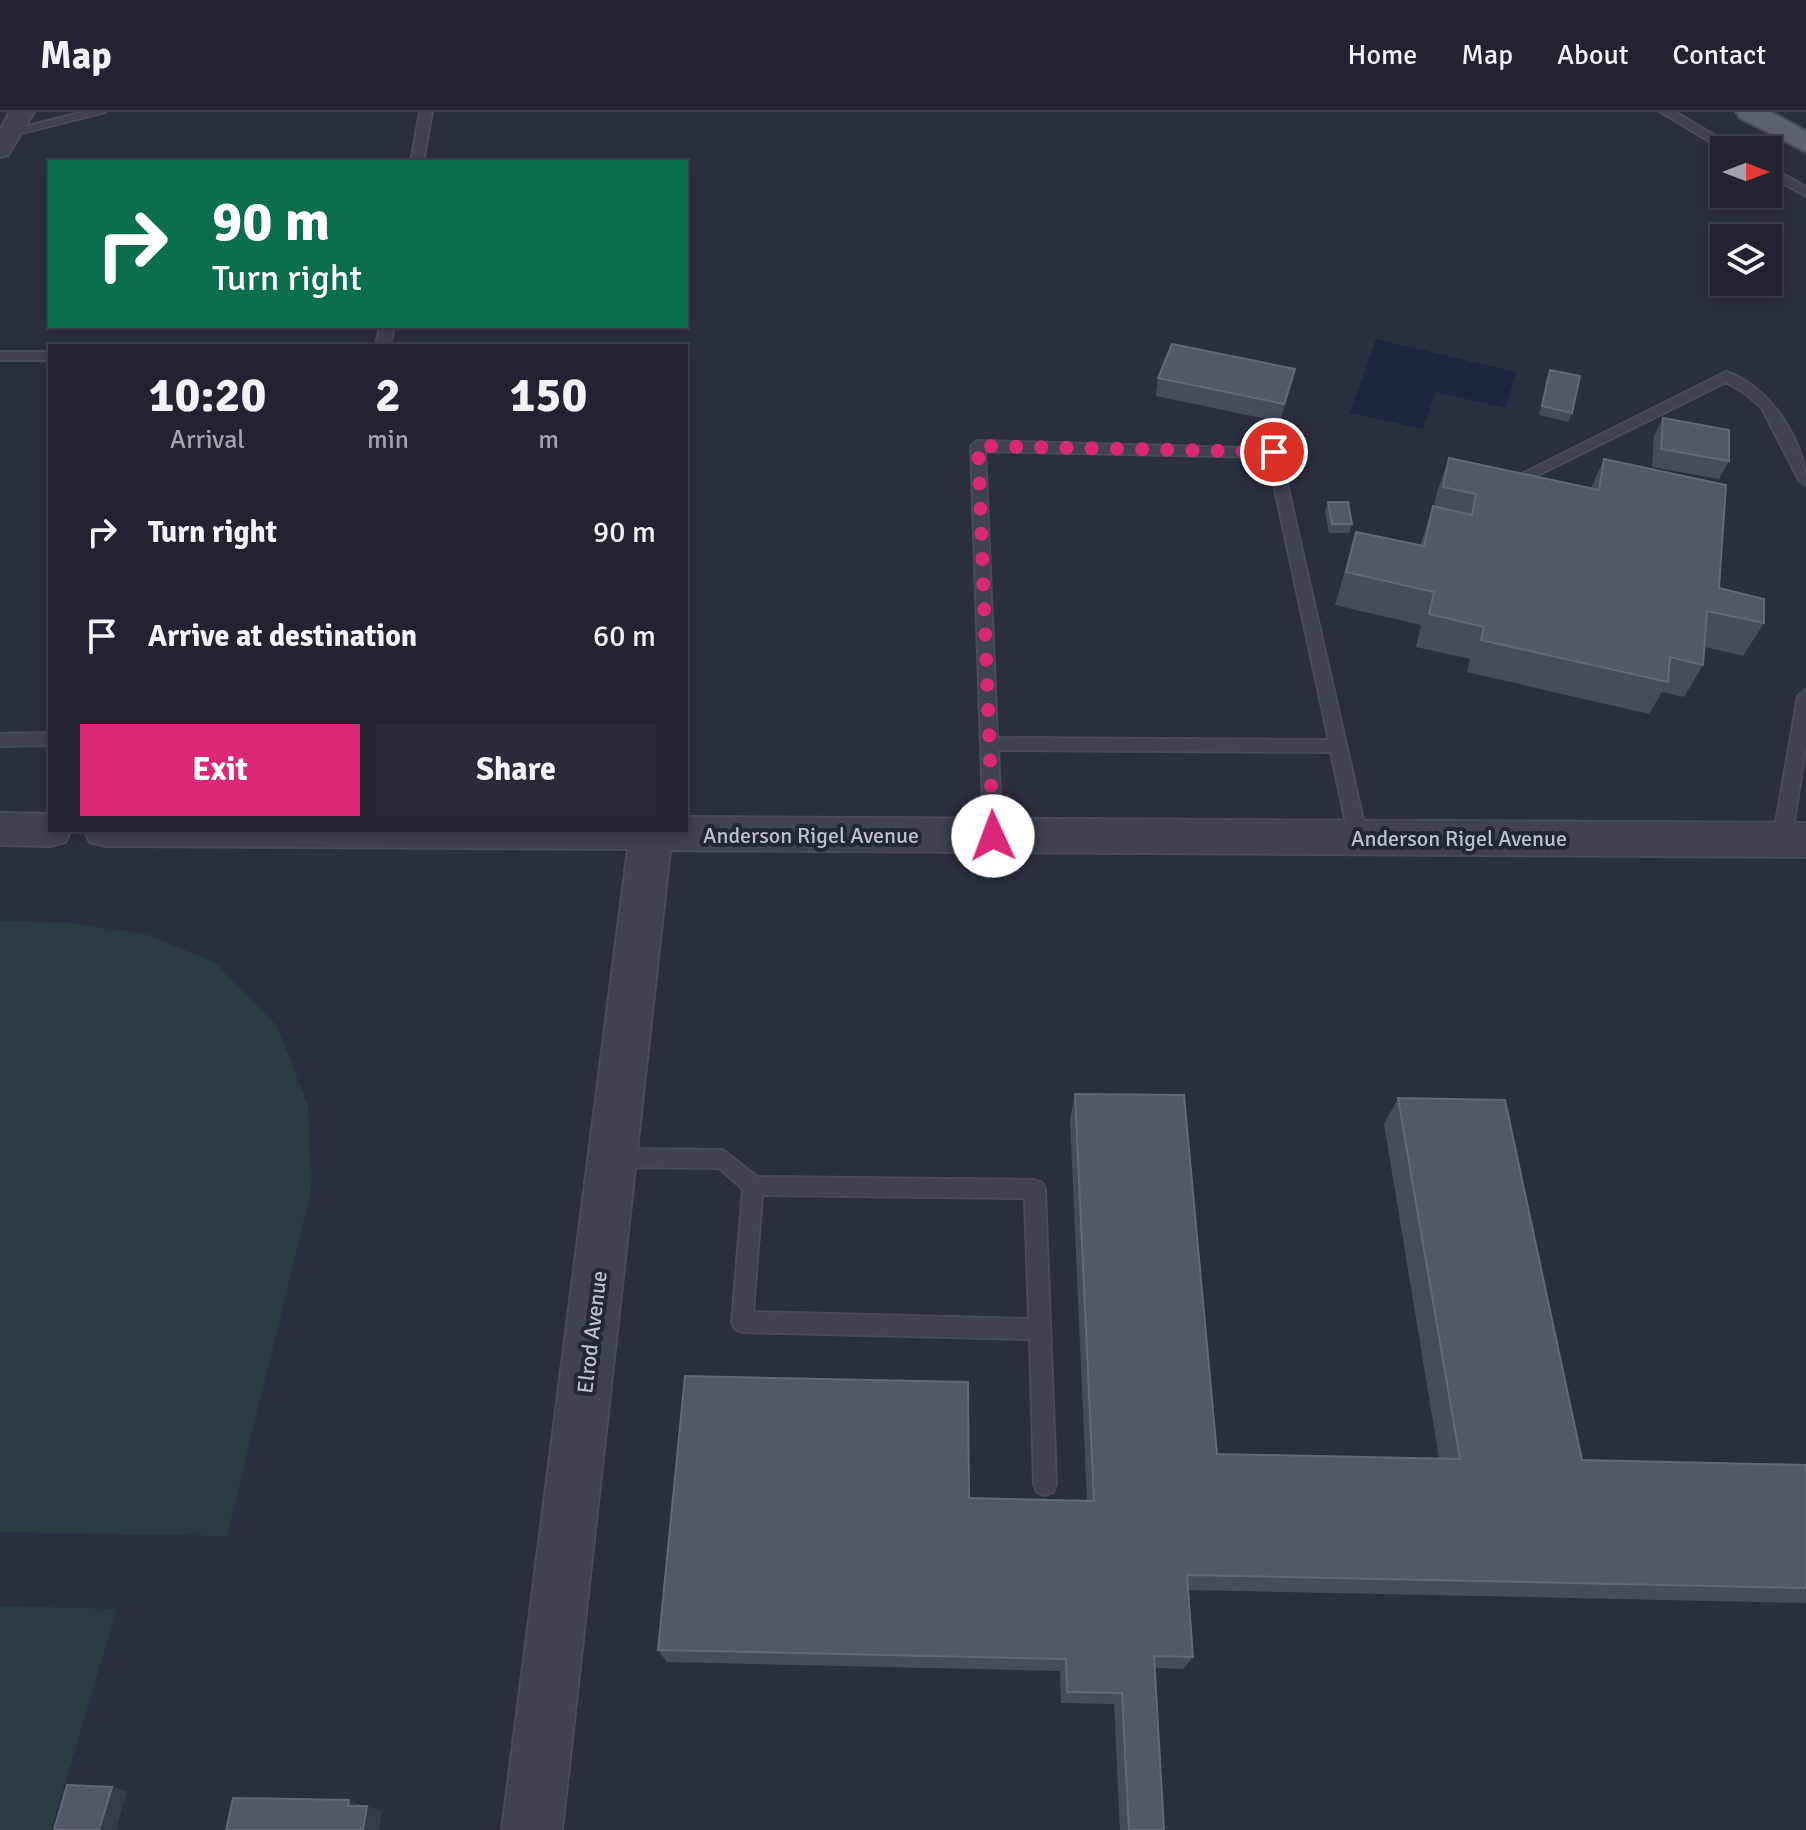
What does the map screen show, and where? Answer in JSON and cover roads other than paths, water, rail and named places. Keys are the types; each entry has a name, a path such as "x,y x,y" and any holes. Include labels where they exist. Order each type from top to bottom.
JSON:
{"main road":[{"path":"1750,112 1806,143"}],"street":[{"path":"0,829 48,830"},
{"name":"Anderson Rigel Avenue","path":"378,832 1794,840"},
{"name":"Elrod Avenue","path":"532,1830 651,834"}],"lane":[{"path":"11,131 99,112"},
{"path":"417,160 426,112"},
{"path":"1667,112 1710,137"},
{"path":"1782,178 1806,192"},
{"path":"0,356 48,356"},
{"path":"1521,478 1726,376 1750,390 1768,406 1806,480"},
{"path":"993,836 978,446 1274,452 1358,837"},
{"path":"1794,840 1806,696"},
{"path":"0,740 48,739"},
{"path":"990,744 1338,746"},
{"path":"612,1158 723,1159 753,1186 1035,1189 1045,1484"},
{"path":"753,1186 742,1322 1040,1329"}],"water":[{"path":"1376,339 1516,372 1506,408 1435,392 1423,429 1350,413"}]}
